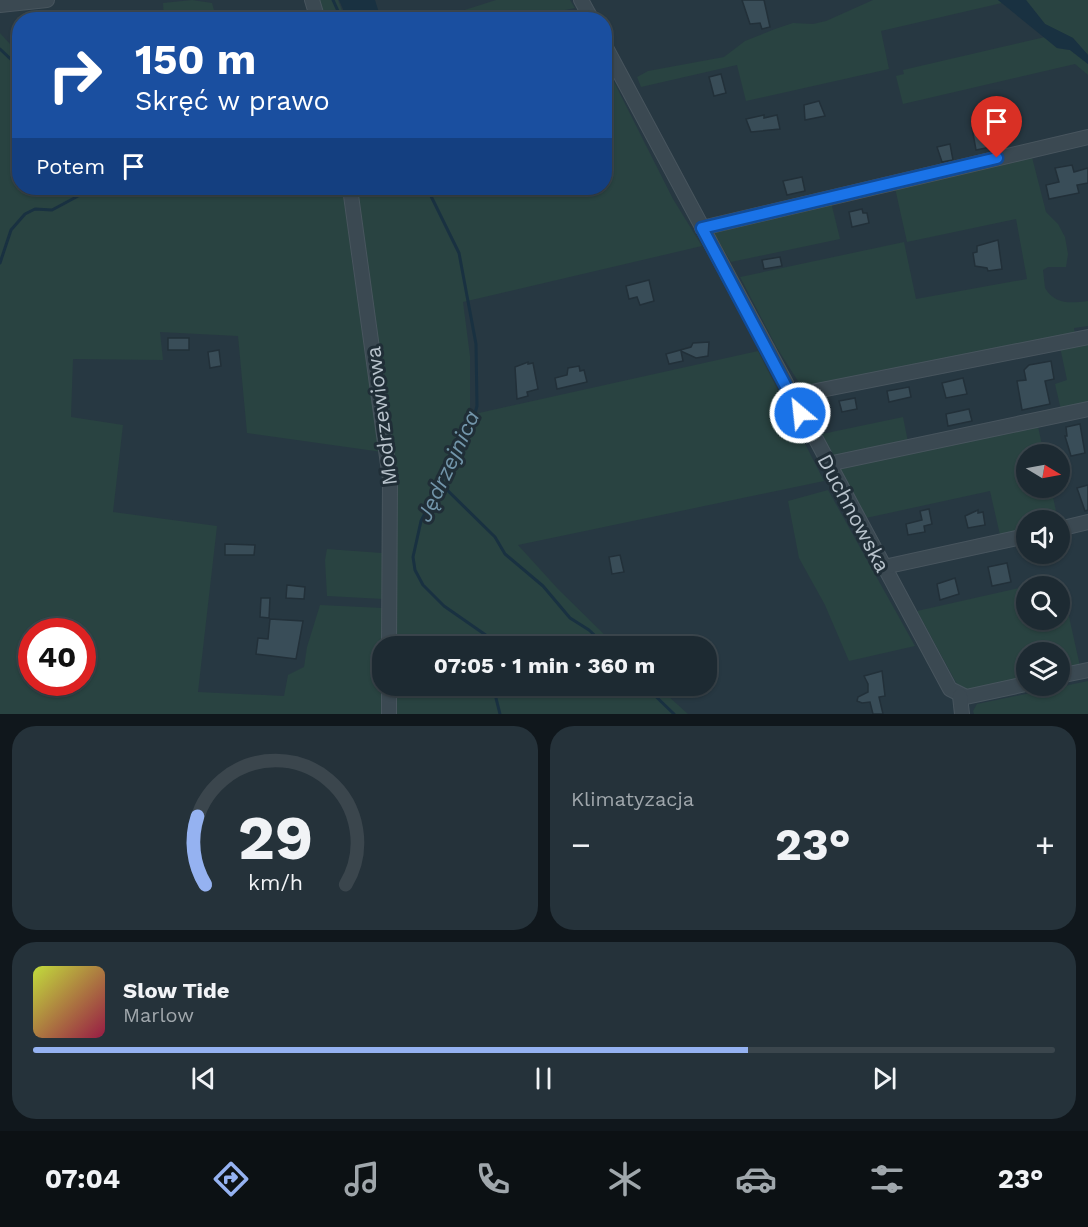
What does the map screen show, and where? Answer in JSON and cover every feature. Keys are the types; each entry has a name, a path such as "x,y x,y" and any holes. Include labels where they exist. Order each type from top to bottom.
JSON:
{"street":[{"path":"0,5 47,0"},
{"name":"Duchnowska","path":"612,59 950,689 960,696"},
{"path":"702,228 1088,137"},
{"name":"Modrzewiowa","path":"351,195 390,479 389,636"},
{"path":"791,396 1088,337"},
{"path":"828,464 1088,409"},
{"path":"1070,526 1088,522"},
{"path":"884,567 1016,538"},
{"path":"1070,674 1088,670"},
{"path":"962,714 960,696 1016,686"},
{"path":"389,696 389,714"}],"green space":[{"path":"192,0 212,3 214,12 164,12 163,3"},
{"path":"317,0 338,0 342,12 320,12"},
{"path":"496,0 570,0 575,8 555,12 458,12"},
{"path":"873,0 998,0 1002,3 881,31 889,69 746,101 737,65 641,87 637,77 648,71 724,57 745,41 775,29 793,23 813,24 826,21"},
{"path":"1026,0 1088,0 1088,55 1073,38 1045,24"},
{"path":"0,33 12,46 12,195 346,195 352,261 382,452 247,433 238,336 160,332 163,360 73,359 71,417 123,425 113,512 217,526 198,692 284,696 288,675 304,667 307,647 320,605 383,608 383,636 372,636 372,696 383,696 383,714 0,714"},
{"path":"1045,37 1057,48 1070,50 1088,64 1088,75 1075,64 903,104 896,76 904,74 903,70"},
{"path":"612,78 673,199 702,246 463,302 470,356 470,415 758,351 824,481 518,545 606,636 396,636 397,468 390,444 357,195 612,195"},
{"path":"1032,157 1046,212 1058,224 1065,237 1068,254 1066,267 1048,267 1043,270 1045,288 1049,294 1064,302 1088,301 1088,326 1074,328 1075,335 803,389 777,348 740,277 904,242 916,299 1027,279 1016,219 907,242 895,188"},
{"path":"831,202 840,239 731,262 713,232"},
{"path":"1088,342 1088,404 1061,410 1055,384 1067,380 1060,347"},
{"path":"903,417 908,442 835,458 822,434"},
{"path":"1037,422 1042,444 1016,444 1016,498 1053,498 1056,510 1016,510 1016,531 1000,535 990,491 866,518 838,465"},
{"path":"828,490 915,646 849,661 825,605 799,558 788,501"},
{"path":"327,549 382,553 383,599 327,596 325,560"},
{"path":"1016,589 1016,630 1070,630 1070,621 1080,666 1070,668 1070,642 1016,642 1016,680 965,691 959,688 917,611"},
{"path":"1088,681 1088,714 974,714 973,711 977,704 1016,696 1070,696 1070,685"},
{"path":"396,696 668,696 688,714 396,714"}],"water":[{"path":"339,0 375,0 379,12 344,12"},
{"path":"998,0 1026,0 1045,24 1073,38 1088,55 1088,64 1070,50 1057,48"}],"building":[{"path":"742,0 764,0 770,27 762,29 760,23 750,24"},
{"path":"721,74 726,93 714,96 709,77"},
{"path":"819,101 825,116 805,120 804,105"},
{"path":"764,115 764,118 777,115 780,129 751,132 746,119"},
{"path":"982,126 984,137 989,136 991,147 976,150 972,128"},
{"path":"950,144 953,160 942,162 937,147"},
{"path":"1072,165 1074,172 1088,168 1088,183 1077,185 1079,193 1049,199 1046,185 1059,182 1055,168"},
{"path":"802,177 805,191 787,195 783,181"},
{"path":"862,209 863,213 867,213 869,223 852,227 849,212"},
{"path":"998,240 1002,269 988,271 987,268 975,266 973,253 977,252 977,246"},
{"path":"780,257 782,266 764,269 762,260"},
{"path":"649,280 654,301 640,305 637,297 629,299 626,286"},
{"path":"168,338 189,338 189,350 168,350"},
{"path":"709,342 708,356 696,358 681,351 683,361 669,364 666,354 691,347 693,343"},
{"path":"219,350 221,366 210,368 208,352"},
{"path":"1051,361 1054,379 1045,381 1050,404 1022,410 1017,381 1026,380 1024,370 1029,365"},
{"path":"528,362 528,364 533,363 538,389 527,392 528,396 517,399 515,367"},
{"path":"579,366 580,371 584,370 587,382 557,389 555,378 567,375 568,368"},
{"path":"963,378 967,394 946,398 942,383"},
{"path":"909,387 911,397 889,402 887,391"},
{"path":"855,398 857,409 842,412 839,401"},
{"path":"969,409 972,421 948,426 946,414"},
{"path":"1080,424 1085,453 1071,456 1070,444 1067,444 1065,436 1067,436 1066,427"},
{"path":"1088,485 1088,510 1085,511 1077,488"},
{"path":"929,509 932,524 924,526 925,532 908,535 906,524 922,520 920,511"},
{"path":"978,510 978,513 983,512 985,525 968,528 965,516"},
{"path":"225,544 255,545 254,555 225,555"},
{"path":"620,555 624,572 612,574 609,557"},
{"path":"1007,563 1011,582 992,586 988,567"},
{"path":"955,578 959,594 940,600 937,584"},
{"path":"287,585 305,587 304,599 286,598"},
{"path":"261,598 270,598 269,618 260,617"},
{"path":"270,619 303,621 296,659 256,654 258,638 268,639"},
{"path":"882,671 885,696 879,697 883,714 873,714 870,702 857,701 858,697 868,692 868,684 864,676"}],"waterway":[{"name":"Jędrzejnica","path":"333,0 338,12"},
{"path":"0,49 12,60"},
{"path":"0,263 11,230 25,214 35,209 52,210 80,195"},
{"name":"Jędrzejnica","path":"430,195 459,253 476,344 477,406 472,424 457,439 454,457 421,521 413,557 415,570 423,585 444,606 487,636"},
{"path":"440,483 495,537 505,554 543,586 570,618 595,636"},
{"name":"Jędrzejnica","path":"496,696 500,714"},
{"path":"655,696 674,714"}],"route":[{"path":"800,413 702,228 997,158"}]}
